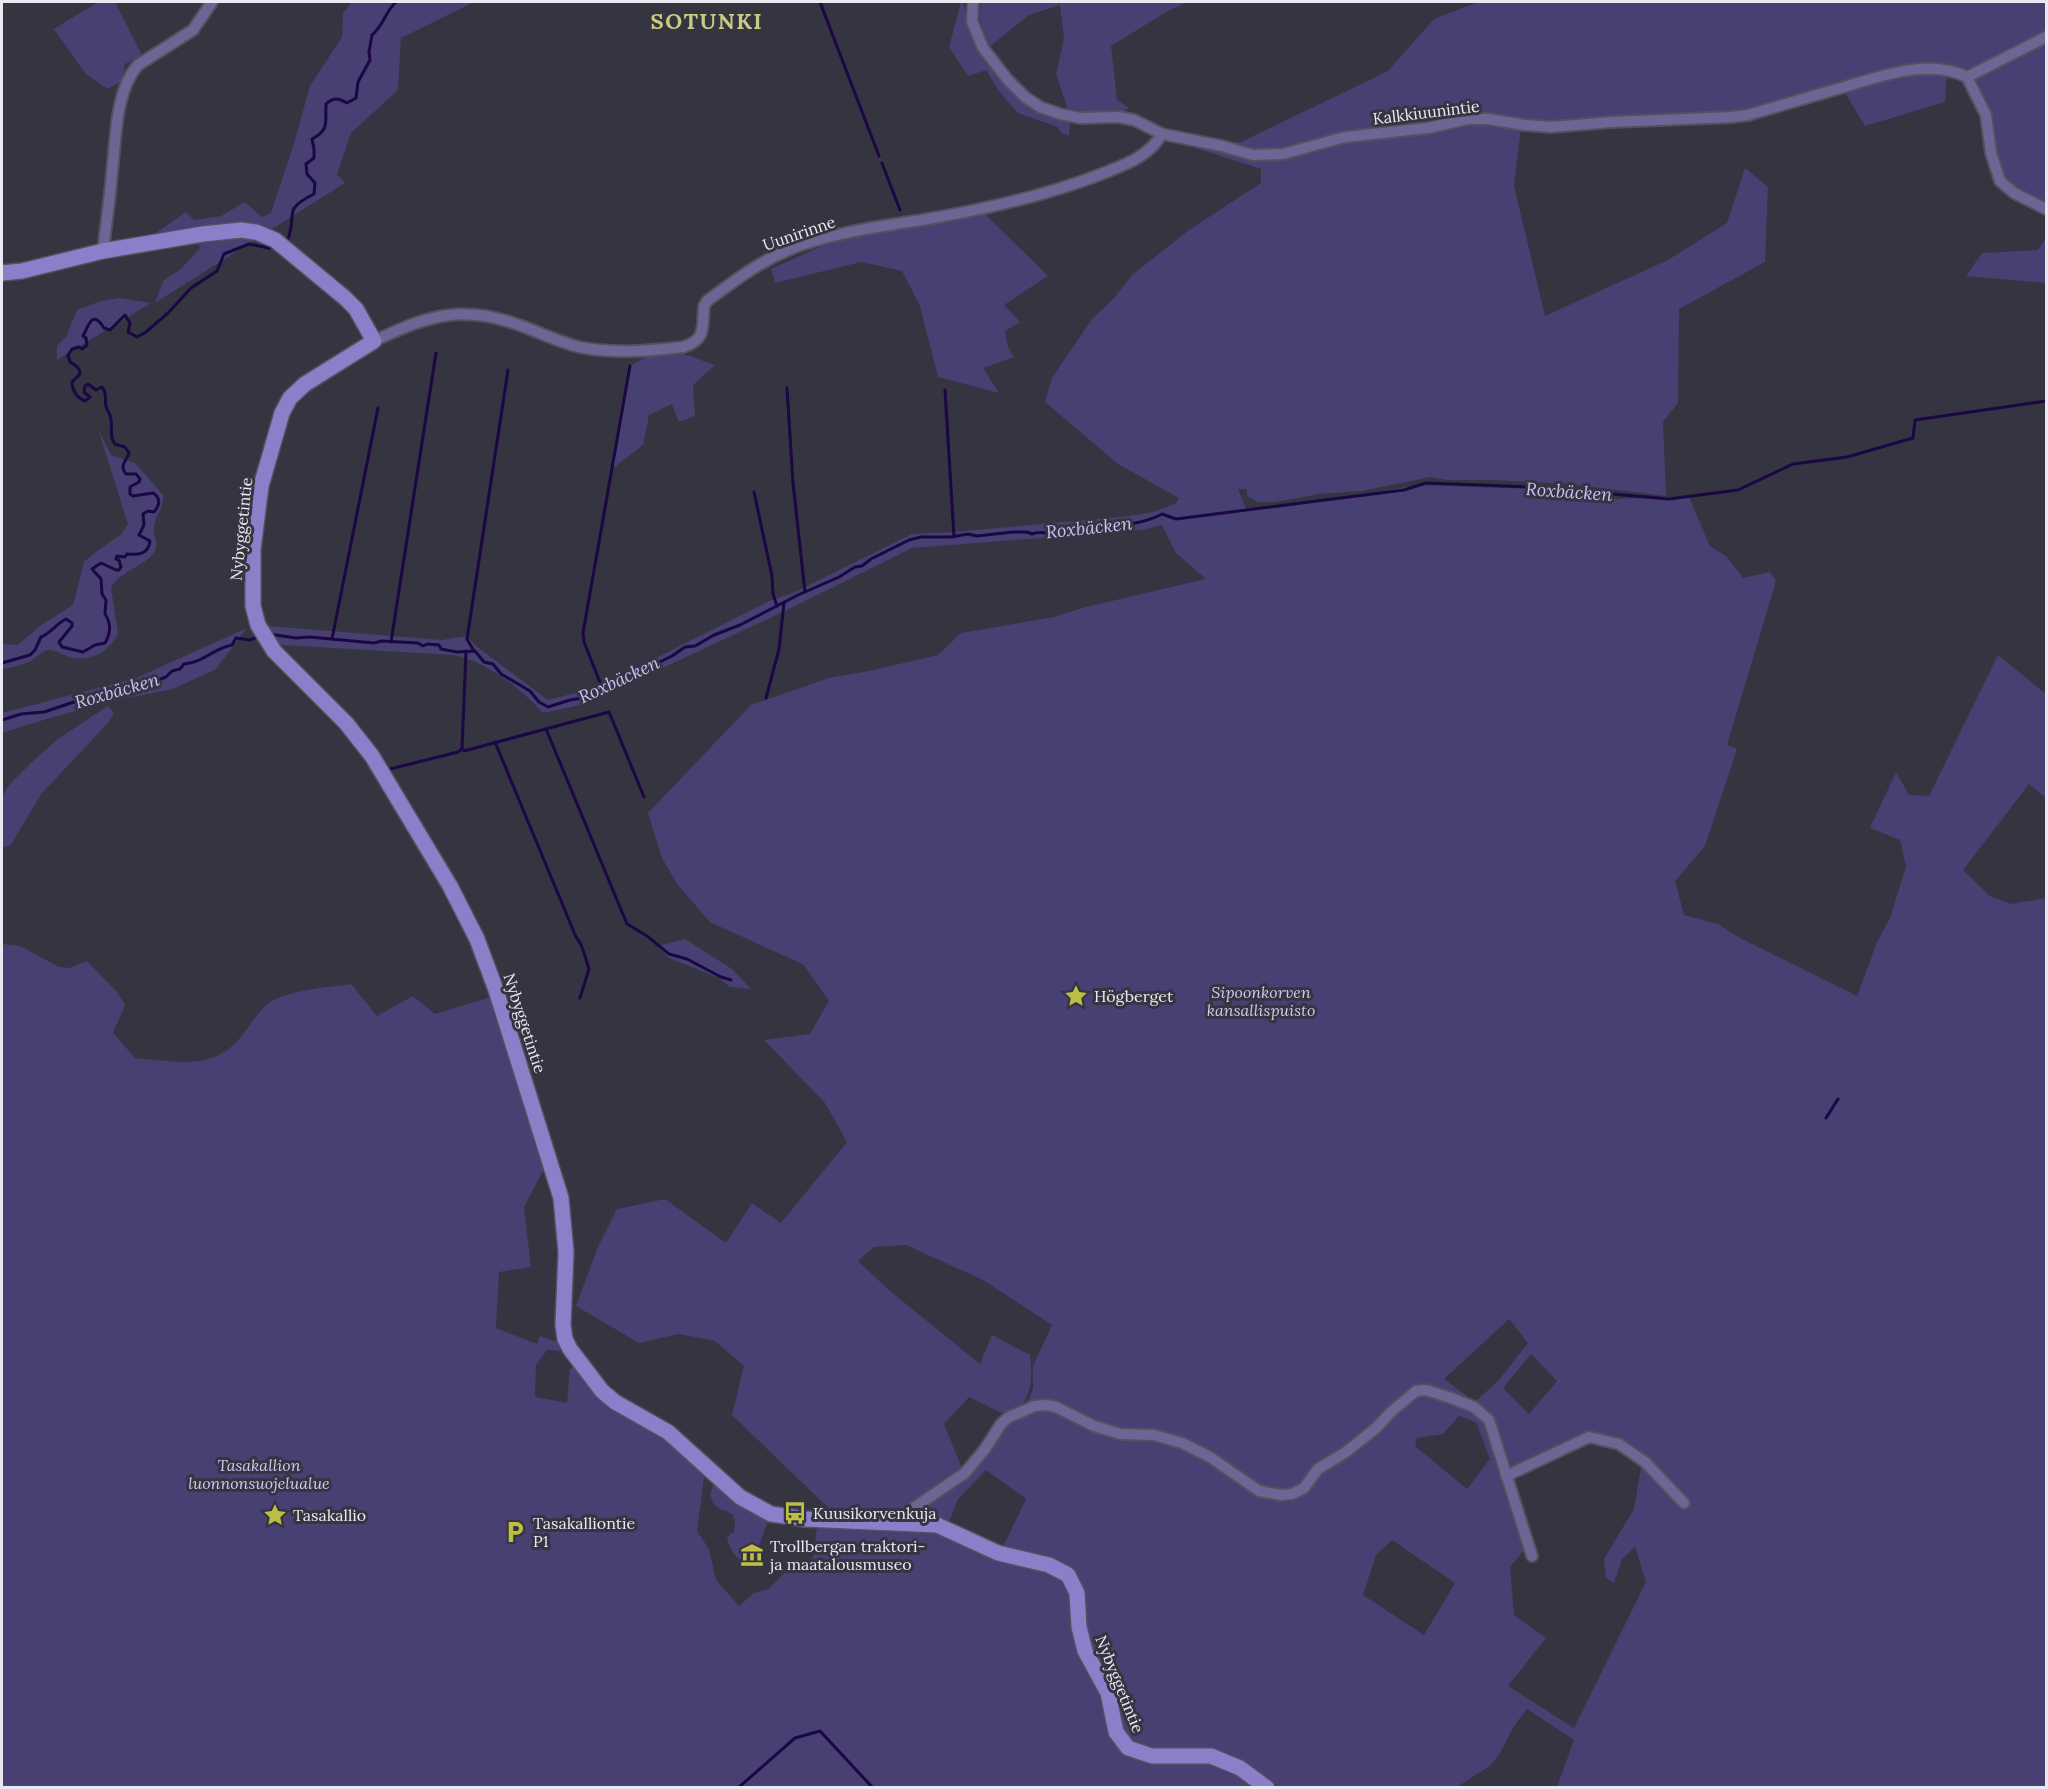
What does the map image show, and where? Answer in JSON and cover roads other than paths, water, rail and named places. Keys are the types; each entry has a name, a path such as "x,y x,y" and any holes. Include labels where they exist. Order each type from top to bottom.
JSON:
{"street":[{"path":"103,251 116,124 126,84 138,65 193,30 213,2"},
{"name":"Kalkkiuunintie","path":"973,2 972,21 984,48 1008,80 1025,97 1040,107 1080,118 1118,117 1134,120 1162,134 1253,155 1270,156 1345,137 1419,129 1468,119 1488,119 1551,128 1611,122 1732,117 1875,77 1909,70 1958,72 1967,77"},
{"path":"2046,37 1967,77 1986,115 1990,153 2000,181 2014,193 2046,209"},
{"name":"Uunirinne","path":"374,341 425,319 454,314 488,317 509,322 566,343 600,351 620,352 691,345 700,337 704,306 707,302 755,266 783,252 866,228 963,212 1053,191 1141,157 1157,143 1162,134"},
{"path":"2,273 21,271 103,251 223,231 256,231 275,240 350,303 374,341"},
{"name":"Nybyggetintie","path":"374,341 305,384 290,398 282,413 261,486 253,549 253,606 258,625 274,651 346,723 372,756 454,894 477,939 496,990 561,1198 566,1252 563,1325 565,1339 570,1349 602,1391 615,1402 668,1432 740,1497 771,1514 784,1517 937,1525 998,1553 1049,1565 1068,1575 1077,1593 1079,1628 1085,1651 1108,1693 1116,1732 1128,1748 1152,1756 1210,1756 1240,1768 1267,1788"},
{"path":"893,1522 965,1473 986,1449 1001,1424 1009,1417 1035,1406 1056,1407 1084,1422 1120,1434 1154,1435 1182,1443 1210,1457 1260,1491 1281,1495 1292,1494 1304,1488 1318,1469 1346,1452 1416,1391 1426,1390 1473,1407 1489,1420 1532,1556"},
{"path":"1506,1476 1589,1437 1619,1444 1645,1462 1684,1503"}],"waterway":[{"path":"284,242 287,241 290,232 294,209 314,194 315,183 307,174 306,164 314,158 312,139 324,129 326,104 336,99 347,103 356,98 358,82 370,60 372,35 396,2"},
{"path":"820,2 879,156"},
{"path":"882,163 900,210"},
{"path":"2,663 30,655 41,637 66,619 72,623 72,626 59,642 62,647 83,652 95,645 105,643 110,628 105,614 106,600 102,594 101,579 92,569 101,563 119,570 121,567 119,560 116,559 117,556 125,557 127,554 145,552 150,541 139,535 144,525 143,514 148,511 154,512 158,507 158,499 153,493 133,496 130,494 130,487 140,479 136,474 126,474 124,471 123,466 129,453 125,447 115,444 113,440 104,390 102,387 96,390 88,384 84,392 90,397 85,401 77,396 72,382 80,372 77,366 70,362 68,355 72,349 79,347 82,349 87,345 86,338 83,336 93,319 110,330 125,315 130,323 128,332 137,337 168,313 191,288 217,271 224,254 249,244 269,248 275,246"},
{"path":"391,642 436,353"},
{"path":"603,690 584,642 583,633 630,366"},
{"path":"474,651 467,639 508,370"},
{"path":"787,388 793,483 805,592"},
{"path":"945,390 954,537"},
{"name":"Roxbäcken","path":"269,634 374,643 382,641 418,643 423,646 439,645 441,649 457,652 475,651 484,662 493,664 501,674 530,691 539,702 548,707 589,697 624,681 685,647 695,646 839,577 855,567 862,566 909,540 921,537 951,537 968,534 977,536 1013,532 1050,533 1065,527 1082,528 1098,524 1139,522 1162,514 1176,519 1404,490 1426,483 1533,487 1669,499 1738,490 1793,464 1847,457 1913,438 1915,420 2046,401"},
{"path":"332,639 378,408"},
{"path":"754,492 777,606"},
{"path":"766,698 779,649 784,603"},
{"name":"Roxbäcken","path":"2,720 21,714 44,712 92,696 118,694 141,688 150,681 166,677 184,664 197,661 232,645 236,638 250,640 257,637"},
{"path":"466,651 462,749 464,751 609,712 644,797"},
{"path":"546,729 627,924 647,936 669,954 687,959 731,980"},
{"path":"495,742 584,952 589,969 580,998"},
{"path":"386,770 458,752 462,749"},
{"path":"1826,1118 1838,1099"},
{"path":"738,1788 795,1738 820,1731 873,1788"}],"place":[{"name":"Högberget","path":"1076,996"},
{"name":"Kuusikorvenkuja","path":"795,1513"},
{"name":"Tasakallio","path":"275,1515"},
{"name":"Tasakalliontie P1","path":"515,1532"},
{"name":"Trollbergan traktori- ja maatalousmuseo","path":"752,1555"}],"district":[{"name":"SOTUNKI","path":"707,21"}],"park label":[{"name":"Sipoonkorven kansallispuisto","path":"1261,1001"},
{"name":"Tasakallion luonnonsuojelualue","path":"259,1474"}]}
